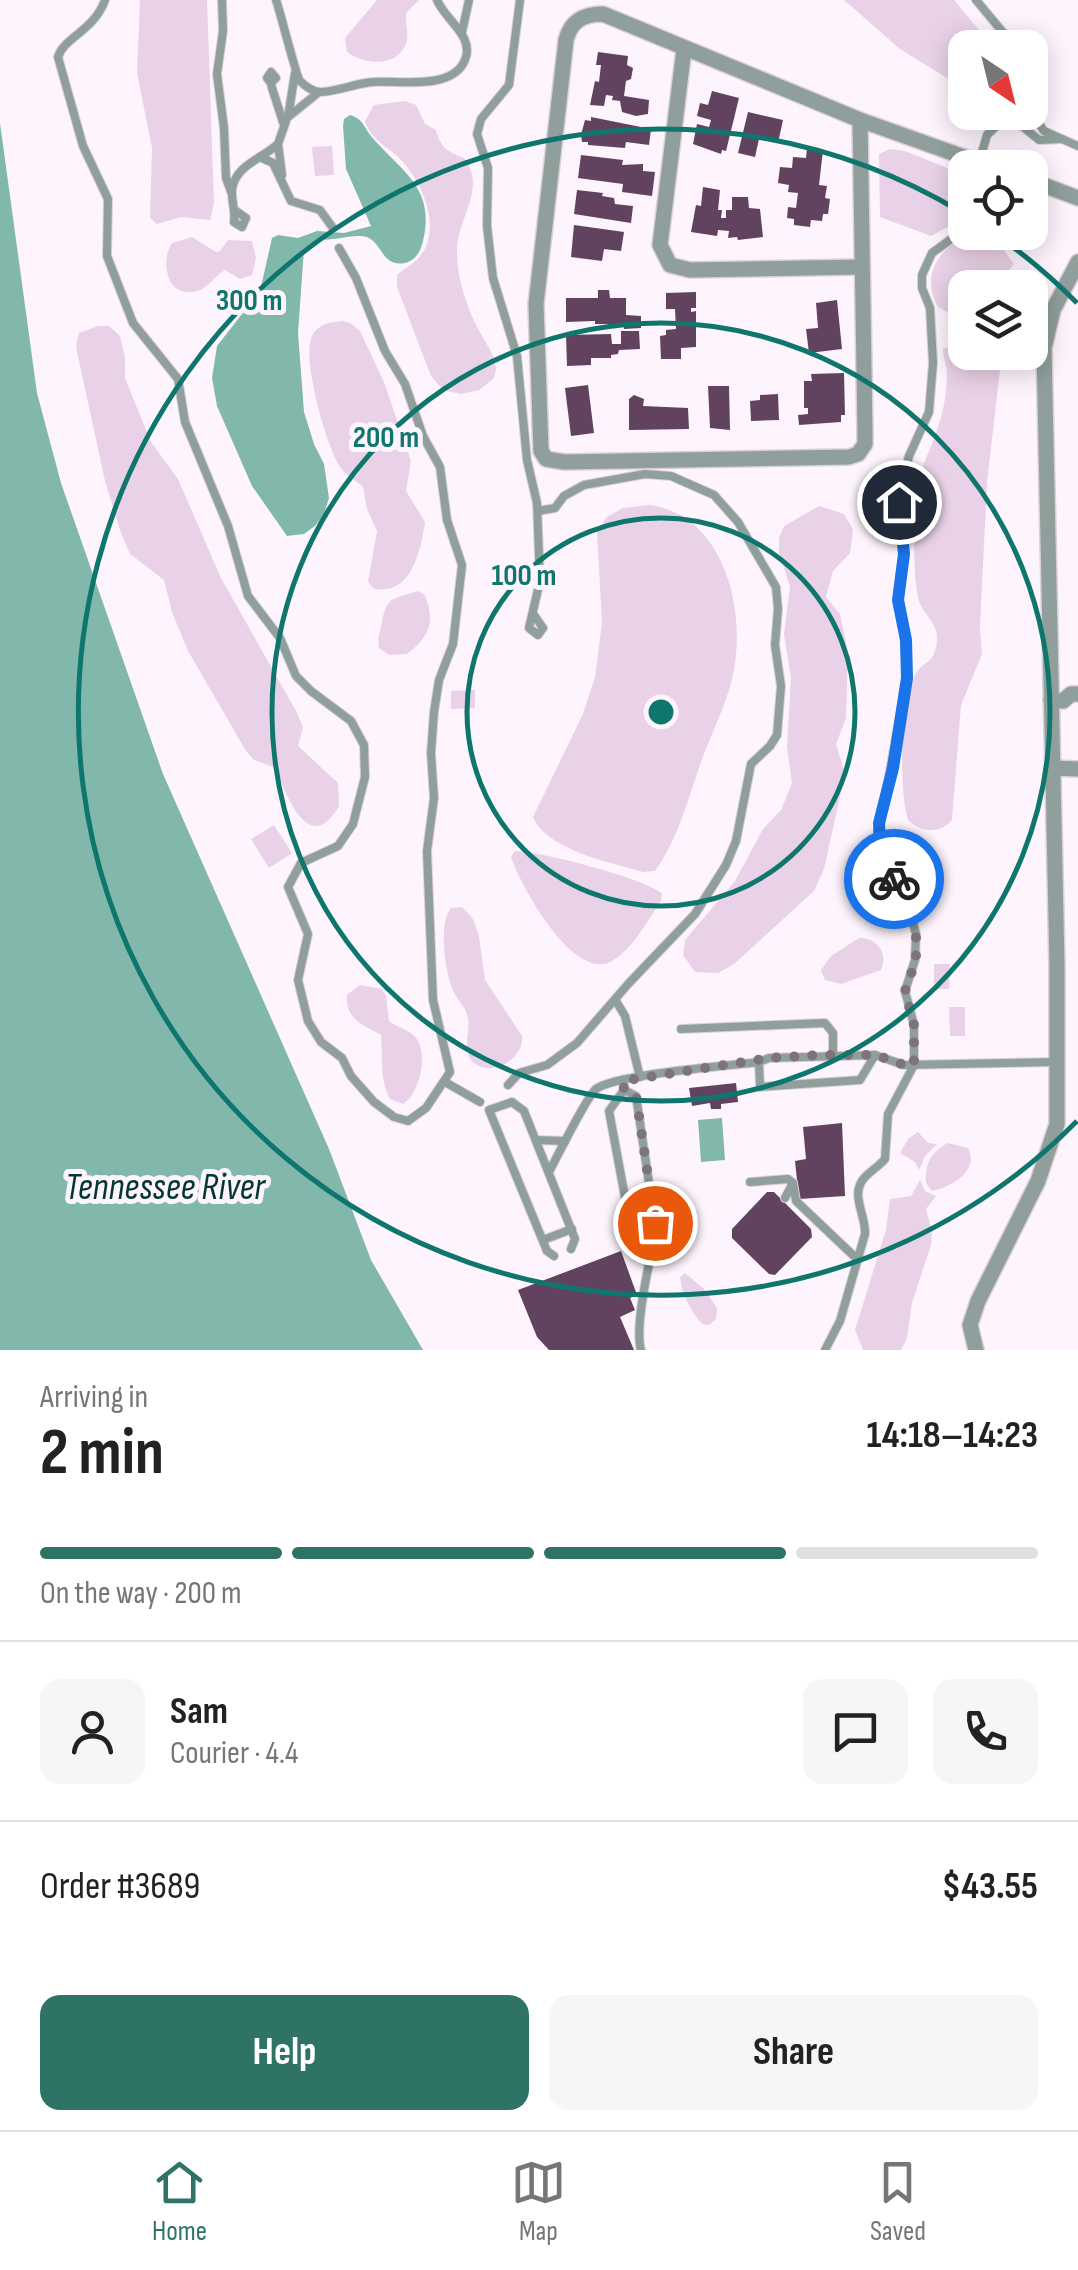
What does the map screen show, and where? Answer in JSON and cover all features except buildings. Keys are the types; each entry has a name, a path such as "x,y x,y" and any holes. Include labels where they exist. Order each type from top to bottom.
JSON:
{"street":[{"path":"860,120 865,432 858,454 621,461 546,459 542,451 536,304 568,30 584,16 603,14 948,153"},
{"path":"684,49 660,245 670,265 690,270 862,267"},
{"path":"1048,187 1078,198"},
{"path":"976,1350 970,1325 978,1301 1050,1154 1058,1124 1052,768 1064,698 1044,348 1053,310 1078,262"},
{"path":"1064,698 1072,710 1078,710"},
{"path":"1052,768 1078,769"}],"lane":[{"path":"105,0 90,26 62,47 58,57 83,146 108,199 106,256 133,324 178,379 185,422 228,526 248,596 280,638 296,676 352,720 364,746 364,784 353,824 334,850 301,863 288,887 308,934 298,980 304,1013 317,1037 342,1058 366,1094 399,1120 412,1120 445,1082 450,1067 440,1040 433,1000 427,851 434,798 431,746 435,704 453,644 462,566 447,520 440,467 340,248"},
{"path":"222,0 223,31 216,74 226,178 236,211"},
{"path":"276,0 291,45 294,73 278,144 283,182"},
{"path":"286,121 319,92 454,73 466,58 467,44 438,0"},
{"path":"458,26 469,0"},
{"path":"520,0 509,86 481,120 477,134 488,168 486,226 493,278 510,326 519,368 527,460 538,511 540,581 534,615"},
{"path":"976,0 1001,30"},
{"path":"294,73 304,85 319,92"},
{"path":"272,83 286,121"},
{"path":"1027,130 1039,140 1062,139"},
{"path":"1043,130 1078,146"},
{"path":"232,194 240,173 278,144"},
{"path":"260,157 271,160 291,200 320,210 333,228"},
{"path":"825,1350 840,1322 866,1234 859,1185 885,1159 888,1114 914,1065 914,1025 905,991 916,960 916,934 884,858 879,823 893,768 907,678 906,640 898,600 904,554 899,494 909,456 930,412 930,308 922,288 922,275 932,252 948,241"},
{"path":"508,1085 519,1073 566,1053 696,914 732,852 750,764 776,735 781,674 775,644 777,594 769,571 727,507 714,495 686,481 657,474 615,478 573,490 555,508 538,511"},
{"path":"616,1000 640,1077"},
{"path":"681,1029 824,1023 832,1033 834,1054"},
{"path":"549,1172 593,1091 624,1085 640,1077 769,1058 834,1054 876,1055 904,1065 1058,1062"},
{"path":"759,1062 760,1087 860,1080 876,1055"},
{"path":"445,1082 480,1102"},
{"path":"624,1085 636,1096 655,1223 636,1218 627,1208 608,1111 624,1085"},
{"path":"554,1256 543,1240 489,1110 512,1102 524,1111 572,1229 575,1238 570,1249"},
{"path":"536,1140 565,1142"},
{"path":"750,1182 778,1178 793,1183"},
{"path":"793,1183 796,1201 856,1258"},
{"path":"785,1198 793,1183"},
{"path":"641,1350 637,1328 651,1254 648,1221"},
{"path":"543,1240 572,1229"}],"shaded area":[{"path":"140,0 207,0 214,203 210,220 181,217 157,224 150,218 152,148 137,73"},
{"path":"377,0 419,0 406,13 405,46 394,58 378,62 347,52 345,38"},
{"path":"844,0 954,0 979,30 948,30 948,79 900,49"},
{"path":"405,101 416,105 425,124 436,130 442,145 464,158 471,170 472,193 458,240 457,263 468,305 496,369 494,378 479,390 461,394 443,390 431,376 397,287 397,275 419,258 427,243 429,216 413,175 374,136 365,121 374,105"},
{"path":"332,146 334,175 315,176 312,147"},
{"path":"890,149 905,151 948,168 948,227 931,236 880,217 879,154"},
{"path":"192,237 216,252 228,240 252,241 256,258 252,275 240,279 225,270 197,291 176,288 166,266 169,250 172,243"},
{"path":"948,248 1004,250 1014,264 1009,270 948,270 948,312 938,307 931,285"},
{"path":"343,321 360,331 384,382 411,461 406,491 425,522 412,569 406,578 387,589 374,589 368,582 377,531 363,487 342,470 334,456 310,366 313,334 324,325"},
{"path":"109,326 120,336 125,378 151,442 178,479 221,578 296,711 303,727 298,746 338,783 339,806 328,821 318,826 308,824 292,805 276,768 254,760 246,751 188,651 164,580 130,554 105,481 76,347 79,333"},
{"path":"948,348 948,370 1000,370 987,482 982,654 961,705 952,820 942,828 930,830 908,820 902,746 910,687 915,675 932,657 937,637 916,586 915,505 918,482 944,406 947,371 943,349"},
{"path":"650,505 676,513 697,528 714,548 726,572 737,626 732,679 676,834 655,871 643,872 565,846 551,838 533,817 583,714 595,677 602,623 597,531 607,517 623,508"},
{"path":"819,506 844,514 853,529 850,553 833,571 826,597 840,614 848,652 846,718 836,744 845,774 824,869 814,891 734,964 718,973 695,972 683,955 685,940 735,881 763,829 781,810 792,783 787,747 791,678 784,634 790,587 779,552 779,538 784,526"},
{"path":"417,591 424,594 430,612 426,634 407,654 389,655 378,644 386,607 392,600"},
{"path":"475,690 475,708 451,709 451,691"},
{"path":"274,825 292,853 269,868 251,839"},
{"path":"515,851 613,873 662,893 661,901 626,950 612,961 597,964 581,958 550,927 516,870 511,857"},
{"path":"462,907 473,919 479,936 485,980 522,1036 518,1052 497,1067 480,1067 469,1057 468,1017 447,972 447,915 451,908"},
{"path":"859,938 871,940 879,947 883,958 881,970 841,984 825,980 821,970 831,956"},
{"path":"934,964 950,964 949,989 934,989"},
{"path":"360,985 382,989 389,1021 410,1033 420,1045 420,1074 414,1092 403,1104 390,1099 387,1091 381,1035 356,1020 349,1010 347,995"},
{"path":"949,1007 965,1007 965,1036 950,1036"},
{"path":"918,1132 928,1143 937,1144 925,1156 919,1170 915,1162 900,1153 908,1139"},
{"path":"948,1143 968,1148 970,1164 955,1182 932,1191 926,1183 928,1164 933,1154"},
{"path":"920,1180 925,1191 936,1196 926,1209 931,1245 912,1303 907,1338 901,1350 863,1350 855,1330 886,1230 890,1199 911,1196"},
{"path":"685,1273 704,1289 717,1308 716,1319 709,1325 702,1324 687,1302 680,1277"}],"water":[{"path":"350,115 360,121 413,181 420,193 426,222 421,248 405,263 392,262 364,236 317,239 304,249 298,333 304,412 324,464 329,498 315,526 304,534 287,536 252,486 217,406 212,378 217,346 260,291 272,238 298,238 317,231 344,233 371,226 346,169 343,126"},
{"name":"Tennessee River","path":"0,123 37,393 61,483 163,774 329,1149 371,1260 423,1350 0,1350"},
{"path":"722,1118 725,1160 701,1162 698,1120"}],"way so far":[{"path":"655,1223 636,1096 624,1090 623,1081 769,1058 822,1055 876,1055 914,1065 914,1025 905,991 916,960 916,934 894,879"}],"route":[{"path":"894,879 880,846 879,823 893,768 908,668 898,600 904,554 899,502"}]}
